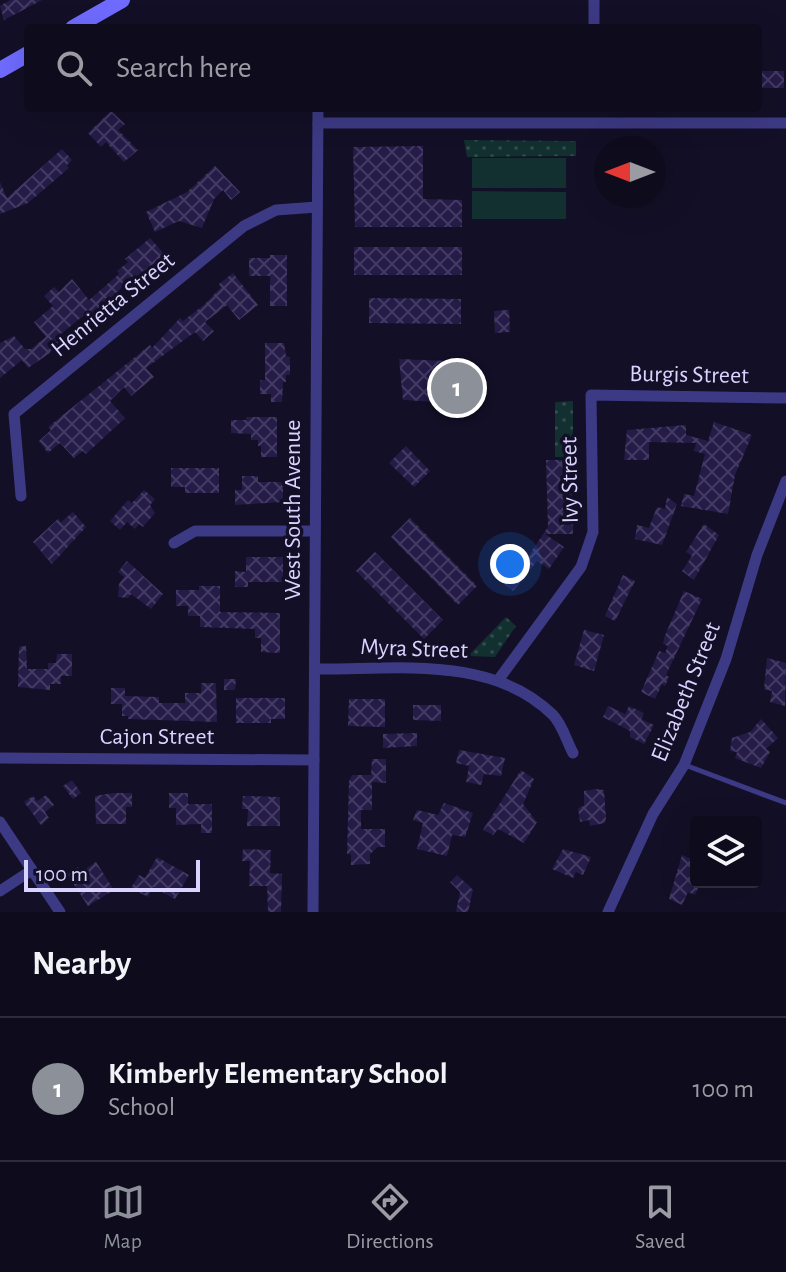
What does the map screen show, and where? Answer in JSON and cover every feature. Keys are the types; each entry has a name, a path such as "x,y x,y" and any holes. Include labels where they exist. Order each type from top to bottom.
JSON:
{"street":[{"path":"80,24 122,0"},
{"path":"594,0 594,24"},
{"path":"0,70 24,56"},
{"name":"West South Avenue","path":"313,912 318,112"},
{"path":"594,112 594,123"},
{"path":"318,123 786,123"},
{"name":"Henrietta Street","path":"21,496 14,414 244,226 276,210 317,207"},
{"name":"Burgis Street","path":"591,395 786,398"},
{"name":"Ivy Street","path":"499,679 581,567 588,551 593,532 591,395"},
{"name":"Elizabeth Street","path":"608,912 653,814 684,765 726,659 757,555 786,481"},
{"path":"174,543 195,531 314,531"},
{"name":"Myra Street","path":"315,669 443,670 479,673 499,679 554,716 573,753"},
{"name":"Cajon Street","path":"0,758 314,760"},
{"path":"0,822 60,912"},
{"path":"0,891 32,870"}],"lane":[{"path":"684,765 786,803"}],"green space":[{"path":"464,140 576,141 576,156 467,157"},
{"path":"472,158 566,158 566,188 472,188"},
{"path":"472,191 566,192 566,219 472,219"},
{"path":"573,401 573,457 555,457 555,402"},
{"path":"506,617 516,626 495,657 468,656"}],"building":[{"path":"10,0 42,0 4,20 0,6"},
{"path":"762,71 784,71 784,88 762,88"},
{"path":"112,112 125,124 118,130 138,150 124,162 106,142 101,147 88,133"},
{"path":"423,146 423,199 462,200 462,227 355,227 353,147"},
{"path":"62,149 72,160 67,165 69,168 28,203 0,214 0,182 7,198"},
{"path":"215,166 240,192 231,200 223,190 214,199 202,228 179,221 155,232 146,212 187,192"},
{"path":"150,238 165,255 118,291 121,295 89,322 84,315 61,334 66,339 47,355 28,368 22,360 0,378 0,343 14,336 25,349 31,349 46,337 34,322 53,306 44,296 54,287 59,292 72,279 89,300 119,274 117,271 128,262 125,259"},
{"path":"354,247 462,247 462,275 354,275"},
{"path":"270,255 287,255 287,306 270,306 270,276 249,276 249,258 270,258"},
{"path":"233,273 258,305 239,320 227,305 205,322 214,331 203,341 195,332 146,368 154,377 131,396 124,387 110,401 125,418 86,454 83,451 74,458 60,443 48,453 39,441 51,430 48,427 150,345 152,348 180,318 183,321 205,304 221,287 219,284"},
{"path":"369,298 461,299 461,324 369,323"},
{"path":"509,310 510,332 495,333 494,311"},
{"path":"265,343 284,343 286,356 290,357 290,375 286,375 286,382 283,382 282,402 271,402 271,394 260,394 260,380 265,380"},
{"path":"399,359 451,361 454,403 403,400"},
{"path":"246,417 277,417 277,457 261,457 261,446 258,446 258,440 251,440 251,434 231,433 231,420 246,420"},
{"path":"714,422 752,435 735,475 728,514 681,506 684,494 694,496 705,454 694,451 696,443 649,442 649,460 624,460 627,430 686,425 686,435 708,441"},
{"path":"406,446 430,471 414,487 389,463"},
{"path":"546,460 572,460 573,534 545,534 564,547 549,569 537,561 513,591 495,576 512,555 523,564 548,527"},
{"path":"171,468 219,468 219,493 185,493 185,487 171,487"},
{"path":"242,476 258,476 258,482 283,482 283,502 235,505 235,490 242,490"},
{"path":"144,490 155,499 150,505 155,513 143,527 139,524 135,529 127,522 120,530 110,521 128,500 132,503"},
{"path":"667,497 677,504 662,545 635,539 637,525 649,528 657,507 665,509"},
{"path":"73,512 86,527 52,564 33,542 58,519 61,522"},
{"path":"410,518 477,586 458,605 391,537"},
{"path":"704,524 719,535 694,580 682,571 692,556 686,552"},
{"path":"375,552 443,620 424,639 356,571"},
{"path":"246,557 283,557 283,582 248,582 248,587 235,587 235,571 246,572"},
{"path":"127,561 163,594 151,609 131,594 128,598 118,597 119,584 124,577 118,572"},
{"path":"623,575 635,581 615,621 605,616"},
{"path":"199,586 220,586 220,612 280,613 280,653 261,652 261,638 255,638 255,629 200,627 200,616 188,616 188,606 176,606 176,590 199,590"},
{"path":"684,591 702,599 666,675 669,677 665,686 662,684 655,699 641,692 659,651 665,653 668,646 663,644 664,638"},
{"path":"584,630 604,635 594,671 574,665"},
{"path":"26,646 27,669 48,669 48,663 56,663 57,654 72,654 72,676 61,676 61,684 50,684 50,690 18,687 19,647"},
{"path":"767,658 786,663 785,706 770,702 772,691 764,689"},
{"path":"224,679 236,679 235,690 224,690"},
{"path":"201,683 216,683 217,722 128,719 128,716 122,716 122,704 111,704 111,688 125,688 125,696 159,697 159,703 185,703 185,693 201,693"},
{"path":"236,698 285,698 285,719 271,719 271,723 236,723"},
{"path":"349,699 385,699 385,727 348,726"},
{"path":"413,705 441,705 441,721 413,720"},
{"path":"608,706 625,714 629,706 644,713 641,719 654,725 644,744 630,737 630,731 603,717"},
{"path":"761,719 778,738 766,749 770,752 761,768 735,758 737,752 730,751 732,738 750,732"},
{"path":"417,733 417,746 383,748 383,734"},
{"path":"459,750 505,758 501,776 484,774 481,785 466,782 469,766 456,763"},
{"path":"372,759 386,759 386,783 372,782 372,810 361,810 361,829 385,829 385,847 378,847 370,854 370,864 351,865 351,854 347,854 349,781 352,775 371,775"},
{"path":"521,770 534,779 523,804 537,822 524,843 498,829 493,835 483,830"},
{"path":"72,780 81,793 73,799 63,786"},
{"path":"604,790 606,818 605,823 590,826 589,820 580,822 578,808 584,806 584,791"},
{"path":"132,793 132,807 126,807 126,824 96,824 95,796"},
{"path":"169,793 188,793 188,804 212,804 212,833 201,833 201,824 176,825 176,808 169,808"},
{"path":"46,795 54,805 45,812 49,818 41,825 24,802 33,796 37,801"},
{"path":"243,796 280,797 280,826 247,826 248,809 242,809"},
{"path":"444,803 473,813 465,837 452,835 447,856 417,849 423,823 413,820 417,810 438,815"},
{"path":"243,849 271,850 270,873 282,874 281,912 268,912 267,886 249,886 250,861 242,861"},
{"path":"563,849 591,857 583,875 576,872 573,878 552,869"},
{"path":"682,855 690,858 690,888 698,888 695,895 688,892 682,905 669,899"},
{"path":"157,857 189,875 175,899 153,887 148,897 131,888 139,875 145,878"},
{"path":"96,862 114,890 88,906 67,874 78,867 81,872"},
{"path":"457,875 473,890 468,912 456,912 460,892 450,882"}],"place":[{"name":"Kimberly Elementary School","path":"457,388"}]}
